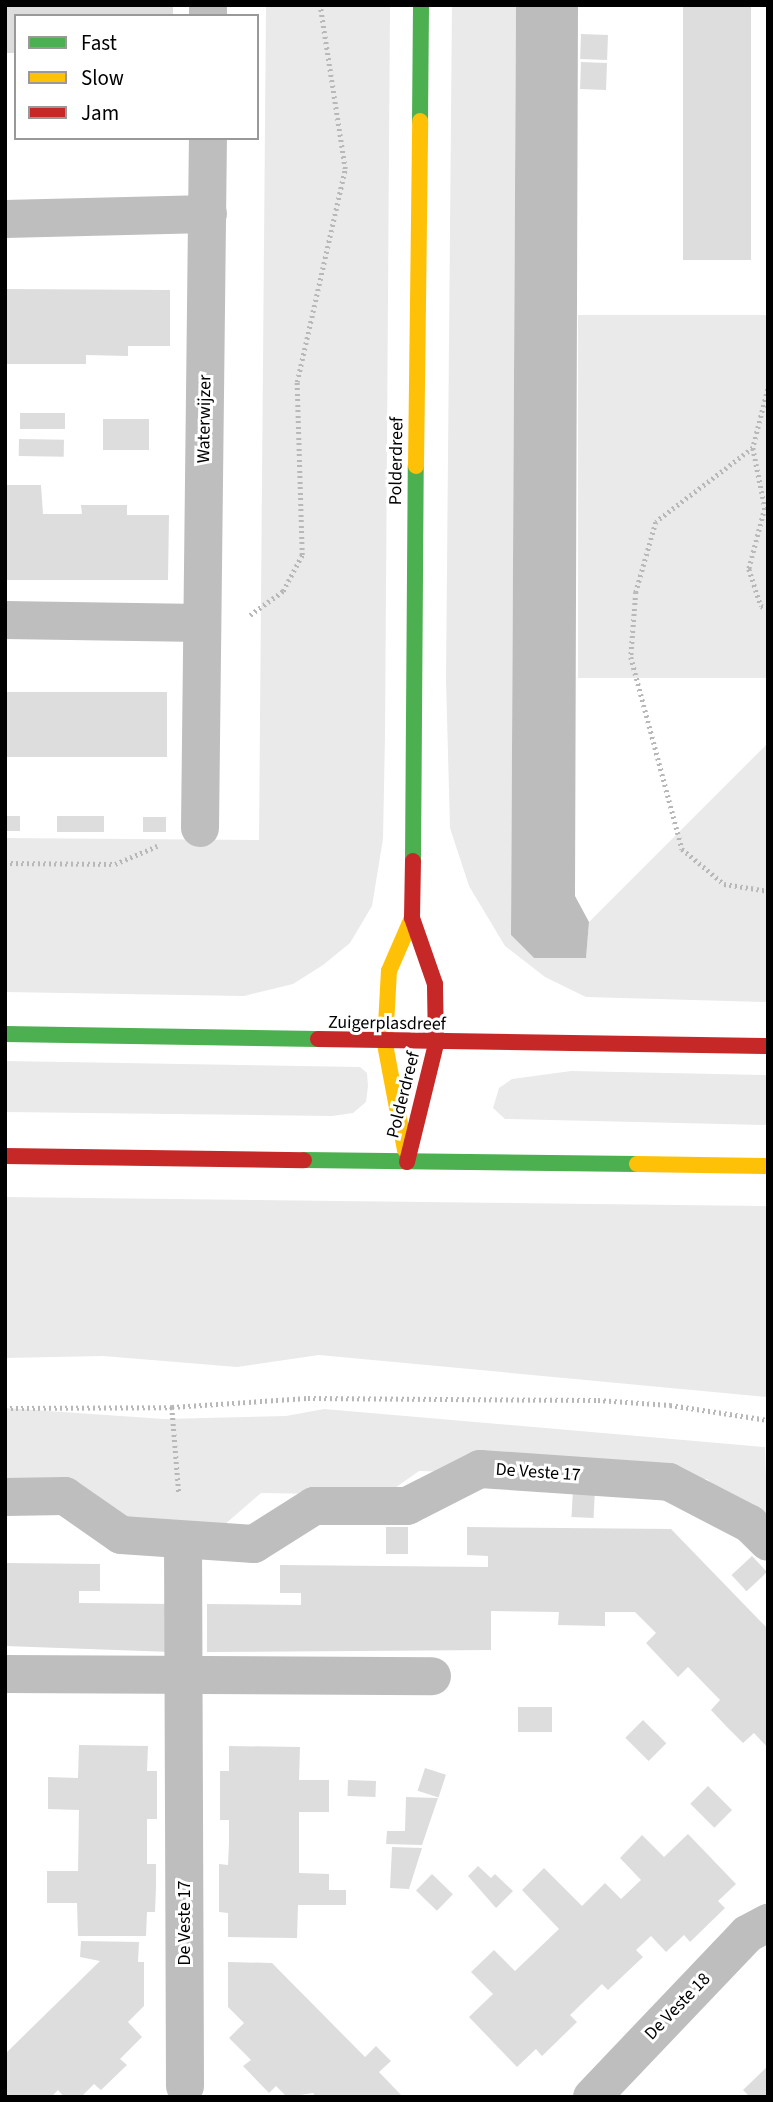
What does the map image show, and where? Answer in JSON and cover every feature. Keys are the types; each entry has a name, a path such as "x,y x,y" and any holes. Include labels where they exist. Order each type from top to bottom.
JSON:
{"main road":[{"name":"Polderdreef","path":"407,1161 436,1044 435,984 412,918 421,5"},
{"name":"Polderdreef","path":"407,1161 385,1044 389,971 412,918"},
{"name":"Zuigerplasdreef","path":"5,1034 385,1044 768,1046"},
{"path":"5,1157 768,1166"}],"street":[{"name":"Waterwijzer","path":"200,828 208,140"},
{"path":"5,219 208,214"},
{"path":"5,620 201,623"},
{"name":"De Veste 17","path":"5,1497 65,1496 121,1535 254,1544 314,1506 407,1506 480,1469 669,1482 750,1524 768,1542"},
{"name":"De Veste 17","path":"183,1540 185,2093"},
{"path":"5,1674 432,1676"},
{"name":"De Veste 18","path":"592,2097 747,1934 768,1923"}],"path":[{"path":"201,623 256,615 282,591 302,555 297,382 345,169 320,5"},
{"path":"768,389 753,448 765,509 749,569 761,606 768,608"},
{"path":"753,448 656,522 636,593 631,657 682,849 724,884 768,891"},
{"path":"5,863 115,864 200,828"},
{"path":"5,1408 172,1407 308,1398 598,1400 670,1405 768,1420"},
{"path":"172,1407 183,1540"}],"shaded area":[{"path":"266,5 390,5 383,839 372,906 350,943 323,965 293,984 244,996 5,992 5,838 259,840"},
{"path":"452,5 516,5 511,935 534,958 586,958 589,922 768,743 768,1002 586,997 545,977 505,946 469,886 450,828 446,680"},
{"path":"516,5 578,5 575,896 589,922 586,958 534,958 511,935"},
{"path":"578,315 768,315 768,678 578,678"},
{"path":"5,1061 360,1067 367,1073 368,1086 366,1102 353,1113 332,1116 5,1112"},
{"path":"571,1071 768,1075 768,1125 505,1119 493,1108 499,1088 512,1079"},
{"path":"5,1197 768,1206 768,1397 319,1355 237,1367 103,1356 5,1358"},
{"path":"5,1408 164,1419 286,1416 324,1409 765,1447 768,1544 707,1479 419,1471 385,1495 261,1493 208,1539 5,1499"}],"building":[{"path":"5,5 173,5 173,14 14,14 14,53 5,53"},
{"path":"683,5 751,5 751,260 683,260"},
{"path":"581,34 608,35 607,60 580,59"},
{"path":"581,62 607,63 606,90 580,89"},
{"path":"5,289 170,290 170,346 128,346 128,356 86,355 86,364 5,364"},
{"path":"20,413 65,413 65,429 20,429"},
{"path":"103,419 149,419 149,450 103,450"},
{"path":"19,439 64,440 64,457 19,456"},
{"path":"5,485 41,485 43,514 82,514 81,505 127,505 127,515 169,515 168,580 5,580"},
{"path":"5,692 167,692 167,757 5,757"},
{"path":"5,816 20,816 20,831 5,831"},
{"path":"57,816 104,816 104,832 57,832"},
{"path":"143,817 166,817 166,832 143,832"},
{"path":"573,1489 595,1490 594,1518 572,1517"},
{"path":"386,1527 408,1527 408,1554 386,1554"},
{"path":"467,1527 671,1529 768,1629 768,1748 754,1733 743,1743 726,1726 711,1710 720,1700 688,1667 678,1677 646,1643 656,1633 635,1612 605,1612 605,1626 558,1625 559,1612 491,1611 491,1650 207,1652 207,1604 301,1605 301,1593 280,1593 280,1565 488,1567 488,1556 467,1555"},
{"path":"752,1556 767,1572 747,1591 732,1575"},
{"path":"5,1563 100,1564 100,1591 79,1591 79,1603 173,1604 172,1652 5,1646"},
{"path":"518,1707 552,1707 552,1732 518,1732"},
{"path":"643,1720 666,1743 649,1761 625,1738"},
{"path":"79,1745 148,1746 147,1771 157,1771 157,1819 147,1819 147,1864 156,1864 155,1912 147,1912 146,1936 78,1936 77,1903 47,1903 47,1871 78,1871 79,1810 48,1809 48,1777 78,1778"},
{"path":"229,1746 300,1747 299,1780 329,1780 329,1812 299,1812 299,1873 329,1874 329,1890 346,1890 346,1905 298,1905 297,1938 228,1937 228,1913 219,1912 219,1864 228,1865 229,1842 229,1820 220,1820 220,1771 229,1771"},
{"path":"425,1768 446,1775 439,1798 418,1791"},
{"path":"348,1780 376,1781 375,1797 347,1796"},
{"path":"708,1786 732,1810 714,1828 690,1804"},
{"path":"406,1797 438,1798 422,1845 386,1844 387,1831 405,1831"},
{"path":"688,1834 736,1884 718,1901 725,1908 690,1942 684,1935 666,1952 651,1936 636,1950 643,1957 608,1990 602,1984 570,2015 577,2022 542,2056 536,2049 517,2067 469,2017 493,1994 471,1972 494,1950 515,1971 559,1929 522,1890 544,1868 582,1906 605,1883 621,1899 641,1880 620,1858 642,1835 664,1857"},
{"path":"392,1847 422,1848 409,1889 390,1888"},
{"path":"478,1866 491,1878 495,1874 513,1891 496,1908 468,1876"},
{"path":"432,1874 453,1894 437,1911 416,1891"},
{"path":"81,1941 139,1942 138,1962 144,1962 144,2006 128,2022 142,2037 120,2059 127,2065 101,2090 94,2084 81,2097 64,2097 58,2090 51,2097 5,2097 5,2054 100,1961 80,1957"},
{"path":"228,1962 272,1963 365,2057 376,2046 391,2061 379,2072 403,2097 316,2097 313,2093 287,2097 276,2086 269,2093 243,2066 251,2060 229,2038 244,2023 228,2007"},
{"path":"768,2066 768,2097 750,2097 743,2090"}],"traffic: fast":[{"path":"420,121 421,5"},
{"path":"413,861 416,466"},
{"path":"5,1034 318,1039"},
{"path":"304,1160 637,1164"}],"traffic: slow":[{"path":"416,466 420,121"},
{"path":"405,1150 385,1044 389,971 412,918"},
{"path":"637,1164 768,1166"}],"traffic: jam":[{"path":"407,1162 436,1044 435,984 412,918 413,861"},
{"path":"318,1039 768,1046"},
{"path":"5,1156 304,1160"}]}
